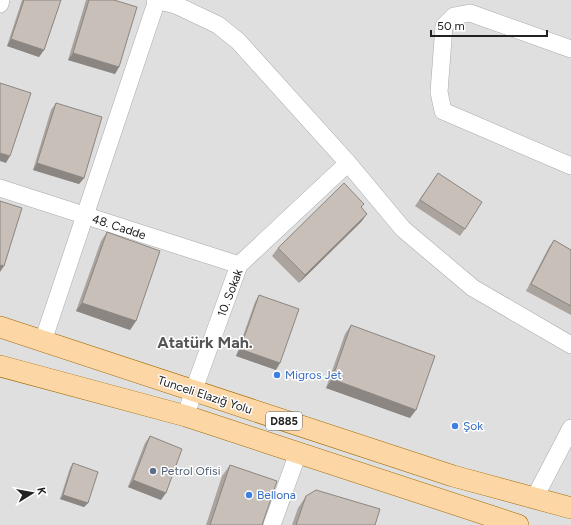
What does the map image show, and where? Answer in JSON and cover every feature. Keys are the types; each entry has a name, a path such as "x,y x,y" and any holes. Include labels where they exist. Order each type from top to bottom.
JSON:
{"main road":[{"name":"Tunceli Elazığ Yolu","path":"0,327 193,392 453,476 571,508"},
{"name":"D885","path":"0,366 186,416 518,525"}],"street":[{"path":"0,4 1,0"},
{"path":"43,341 157,0 176,5 218,25 238,41 348,163 403,229 473,288 571,345"},
{"path":"571,49 470,13 454,16 444,26 439,92 443,111 571,166"},
{"name":"10. Sokak","path":"186,416 193,392 239,265 348,163"},
{"name":"48. Cadde","path":"0,188 239,265"},
{"path":"534,499 571,428"},
{"path":"272,525 298,452"}],"shaded area":[{"path":"0,0 571,0 571,525 0,525"}],"building":[{"path":"24,0 61,0 44,50 11,39"},
{"path":"89,0 114,0 137,7 119,67 73,53"},
{"path":"0,83 31,93 10,156 0,153"},
{"path":"56,103 102,117 84,178 37,163"},
{"path":"438,173 482,202 465,229 420,200"},
{"path":"344,183 364,204 361,207 367,214 305,275 278,248"},
{"path":"0,201 22,208 4,266 0,265"},
{"path":"107,232 160,251 136,321 82,303"},
{"path":"554,240 571,250 571,306 531,284"},
{"path":"259,295 299,309 280,363 240,349"},
{"path":"351,325 435,356 416,410 332,379"},
{"path":"150,436 182,449 166,493 133,480"},
{"path":"73,463 98,472 88,503 63,495"},
{"path":"230,465 277,481 262,525 210,525"},
{"path":"316,490 380,509 375,525 296,525 306,496"}],"place":[{"name":"Migros Jet","path":"277,375"},
{"name":"Şok","path":"455,426"},
{"name":"Petrol Ofisi","path":"153,471"},
{"name":"Bellona","path":"249,495"}],"district":[{"name":"Atatürk Mah.","path":"205,342"}]}
